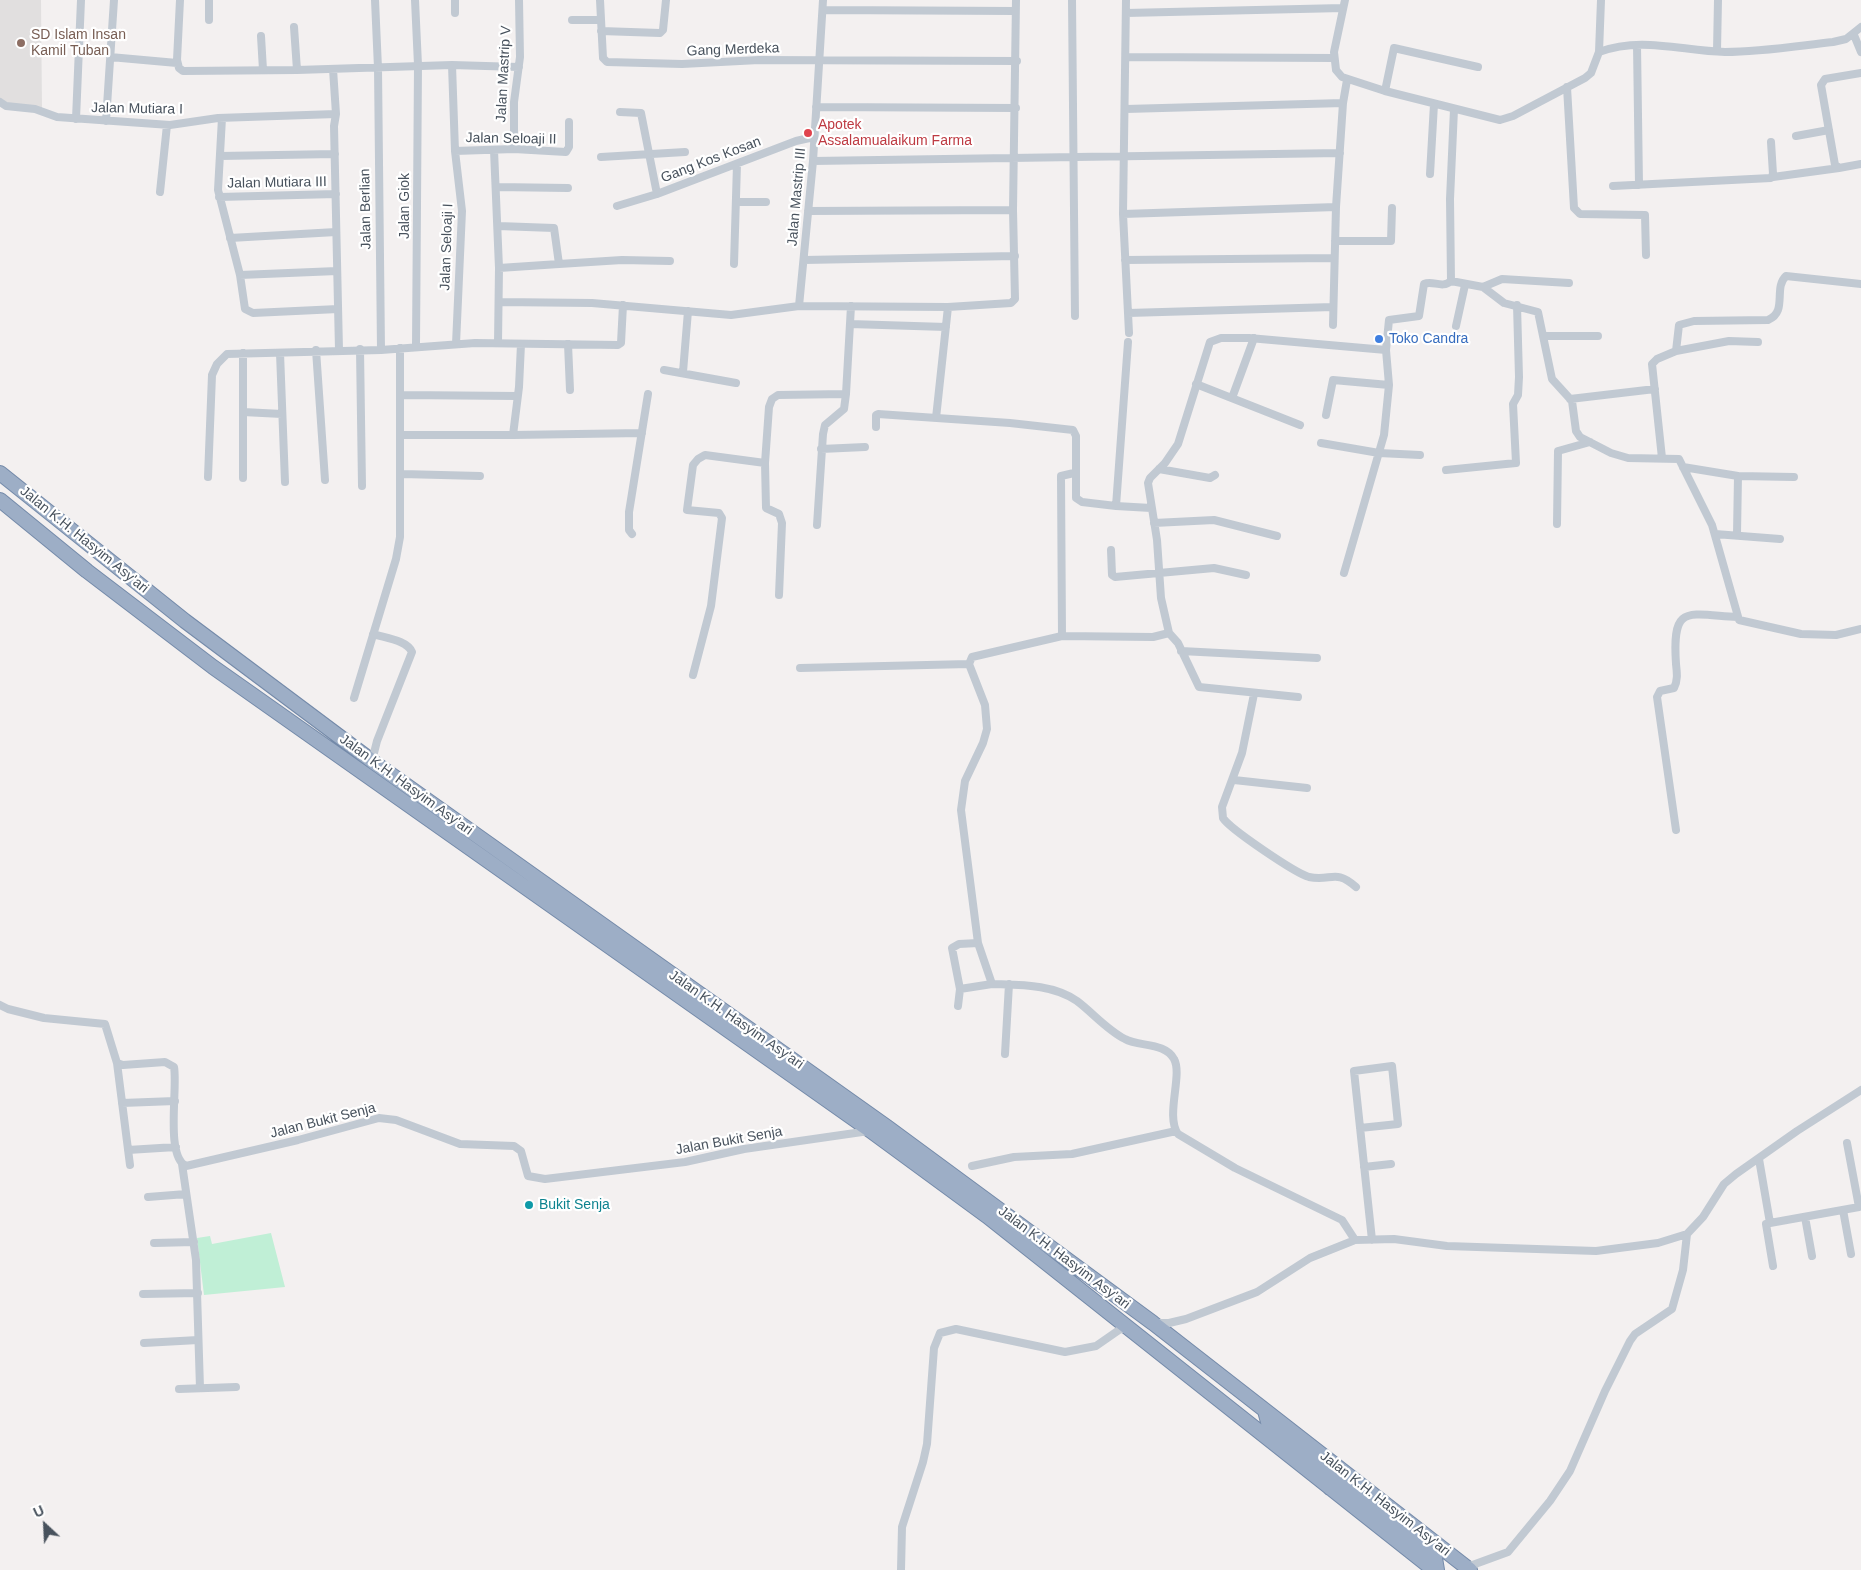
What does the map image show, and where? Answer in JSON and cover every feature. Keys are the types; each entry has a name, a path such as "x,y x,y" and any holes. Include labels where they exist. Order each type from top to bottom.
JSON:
{"highway":[{"name":"Jalan K.H. Hasyim Asy'ari","path":"0,473 185,621 372,761 887,1127 1153,1323 1468,1569"},
{"name":"Jalan K.H. Hasyim Asy'ari","path":"0,500 93,576 213,666 871,1131 1018,1240 1436,1570"},
{"path":"1266,1411 1268,1422 1274,1431 1341,1483 1338,1489 1330,1488"},
{"path":"1364,1488 1354,1484 1351,1489 1430,1552 1436,1561 1436,1570"}],"street":[{"path":"76,119 80,0"},
{"path":"106,122 114,0"},
{"path":"180,0 177,63 179,68 189,72 378,68 452,64 519,67"},
{"path":"209,0 209,20"},
{"name":"Jalan Berlian","path":"375,0 378,68 381,350"},
{"name":"Jalan Giok","path":"415,0 418,65 416,346"},
{"path":"455,0 455,13"},
{"name":"Jalan Mastrip V","path":"514,149 514,96 519,67 520,0"},
{"path":"600,0 600,31 660,33 663,30 666,0"},
{"name":"Jalan Mastrip III","path":"799,306 813,161 823,0"},
{"path":"500,302 584,302 742,315 767,309 799,306 948,307 1011,303 1015,299 1013,210 1016,108 1016,0"},
{"path":"1072,0 1075,316"},
{"path":"1126,0 1126,109 1123,214 1129,333"},
{"path":"1126,13 1344,4 1334,58 1337,73 1347,80 1385,91 1500,120 1513,116 1591,73 1600,52 1601,0"},
{"path":"1717,51 1718,0"},
{"path":"823,10 1015,11"},
{"path":"572,20 599,20"},
{"path":"294,27 297,70"},
{"path":"1600,52 1616,47 1656,44 1743,52 1833,42 1854,35 1861,28"},
{"name":"Gang Merdeka","path":"600,31 604,60 647,62 1016,61"},
{"path":"1854,35 1861,52"},
{"path":"261,36 263,70"},
{"path":"1637,45 1639,185"},
{"path":"1385,91 1394,48 1478,67"},
{"path":"110,57 177,63"},
{"path":"1126,57 1334,58"},
{"name":"Jalan Seloaji I","path":"452,64 455,150 462,211 456,344"},
{"path":"333,69 336,114 335,154 339,350"},
{"path":"1839,168 1835,165 1822,82 1829,78 1861,74"},
{"path":"1333,325 1336,206 1343,103 1347,80"},
{"path":"1567,87 1574,208 1580,214 1645,214 1646,255"},
{"name":"Jalan Mutiara I","path":"0,102 6,106 35,109 54,116 106,122 167,125 222,118 336,114"},
{"path":"1126,109 1343,103"},
{"path":"1430,174 1434,104"},
{"path":"816,107 1016,108"},
{"path":"1451,281 1450,199 1454,109"},
{"path":"620,112 641,113 657,194"},
{"path":"222,118 219,197 240,275 241,296 248,312 338,310"},
{"name":"Jalan Seloaji II","path":"455,150 514,149 566,152 570,148 569,122"},
{"path":"160,192 167,125"},
{"path":"1796,136 1830,130"},
{"name":"Gang Kos Kosan","path":"617,206 657,194 796,141 814,137"},
{"path":"1771,142 1772,177"},
{"path":"494,150 500,302 498,344"},
{"path":"602,157 685,152"},
{"path":"220,156 335,154"},
{"path":"813,161 1074,156 1340,154"},
{"path":"734,264 737,164"},
{"path":"1613,186 1772,177 1861,164"},
{"path":"496,187 568,188"},
{"name":"Jalan Mutiara III","path":"219,197 336,194"},
{"path":"736,202 766,202"},
{"path":"1123,214 1336,206"},
{"path":"1335,241 1391,241 1392,208"},
{"path":"808,211 1013,210"},
{"path":"498,226 554,228 559,264"},
{"path":"230,238 336,232"},
{"path":"804,260 1015,256"},
{"path":"1125,260 1334,258"},
{"path":"499,268 622,260 670,261"},
{"path":"240,275 337,271"},
{"path":"1676,351 1678,327 1685,323 1768,320 1773,318 1778,312 1782,282 1786,276 1861,284"},
{"path":"1344,573 1384,435 1389,385 1386,350 1388,320 1418,316 1424,284 1428,282 1443,285 1451,281 1483,287 1502,279 1569,283"},
{"path":"1456,326 1465,285"},
{"path":"1483,287 1504,303 1538,312 1552,379 1570,399 1577,434 1590,442 1628,458 1679,459 1715,534 1737,617 1743,622 1801,634 1836,635 1861,628"},
{"path":"1446,470 1516,464 1513,404 1518,395 1519,377 1517,305"},
{"path":"208,477 212,375 223,356 243,353 316,350 381,350 456,344 618,346 621,343 623,306"},
{"path":"817,525 821,449 825,425 844,409 851,306"},
{"path":"936,418 948,307"},
{"path":"1128,313 1332,307"},
{"path":"683,372 688,311"},
{"path":"850,324 946,327"},
{"path":"1544,336 1598,336"},
{"path":"1298,697 1199,687 1178,643 1169,633 1163,613 1149,481 1178,444 1210,342 1221,338 1254,338 1386,350"},
{"path":"1232,398 1254,338"},
{"path":"1662,458 1652,364 1656,359 1676,351 1729,340 1758,342"},
{"path":"1116,506 1128,342"},
{"path":"513,435 521,344"},
{"path":"568,344 570,390"},
{"path":"354,698 396,558 400,537 402,474 400,348"},
{"path":"316,350 325,480"},
{"path":"360,350 362,486"},
{"path":"280,352 285,482"},
{"path":"243,353 243,478"},
{"path":"664,370 736,383"},
{"path":"1326,415 1333,380 1389,385"},
{"path":"1196,384 1300,425"},
{"path":"1570,399 1655,389"},
{"path":"632,534 629,530 629,512 648,394"},
{"path":"779,595 782,522 779,514 766,508 765,463 769,407 772,399 778,395 846,394"},
{"path":"401,395 517,396"},
{"path":"243,412 282,414"},
{"path":"876,428 877,414 1010,423 1072,430 1076,436 1074,473 1075,494 1079,501 1151,508"},
{"path":"401,435 642,433"},
{"path":"1557,524 1558,451 1590,442"},
{"path":"1321,443 1379,452 1420,455"},
{"path":"821,449 865,447"},
{"path":"693,675 712,606 722,518 719,513 686,510 693,465 705,455 765,463"},
{"path":"1684,467 1738,476 1794,477"},
{"path":"1159,468 1210,478 1215,475"},
{"path":"1062,636 1061,476 1074,473"},
{"path":"402,474 480,476"},
{"path":"1737,534 1738,476"},
{"path":"1154,522 1214,520 1277,536"},
{"path":"1715,534 1737,534 1780,539"},
{"path":"1111,550 1113,577 1214,568 1246,575"},
{"path":"1676,830 1657,697 1660,691 1674,688 1677,680 1674,635 1678,623 1684,618 1694,615 1737,617"},
{"path":"992,984 978,943 961,800 970,766 983,743 987,719 985,704 969,664 972,657 1062,636 1153,637 1169,633"},
{"path":"372,761 377,741 412,652 410,647 400,642 373,634"},
{"path":"1182,651 1317,658"},
{"path":"800,668 969,664"},
{"path":"1254,694 1234,780 1222,807 1221,813 1225,822 1307,876 1344,877 1356,887"},
{"path":"1234,780 1307,788"},
{"path":"958,1006 960,989 953,946 978,943"},
{"path":"960,989 992,984 1009,984 1063,993 1076,1000 1127,1040 1151,1045 1173,1057 1176,1066 1173,1106 1176,1131"},
{"path":"1005,1054 1009,984"},
{"path":"0,1005 8,1009 44,1018 70,1022 103,1022 107,1027 117,1063 130,1165"},
{"path":"117,1063 123,1065 165,1062 172,1064 175,1072 176,1147 182,1164 194,1242 198,1293 200,1388"},
{"path":"1360,1128 1398,1124 1392,1066 1354,1071 1364,1167 1372,1240"},
{"path":"1153,1323 1169,1323 1186,1319 1257,1292 1310,1258 1355,1240 1394,1239 1466,1248 1596,1251 1658,1243 1687,1234 1703,1217 1724,1184 1804,1126 1861,1090"},
{"path":"122,1103 174,1101"},
{"name":"Jalan Bukit Senja","path":"182,1164 192,1166 379,1118 404,1123 460,1144 514,1146 521,1151 528,1176 545,1179 685,1162 744,1149 871,1131"},
{"path":"972,1166 1014,1157 1072,1154 1176,1131 1235,1168 1342,1220 1355,1240"},
{"path":"1773,1266 1766,1224 1859,1207 1847,1143"},
{"path":"128,1150 176,1147"},
{"path":"1759,1159 1770,1223"},
{"path":"1364,1167 1391,1164"},
{"path":"148,1197 186,1194"},
{"path":"1843,1210 1851,1254"},
{"path":"1805,1217 1812,1256"},
{"path":"1468,1569 1508,1552 1550,1500 1570,1471 1605,1391 1630,1341 1635,1334 1672,1309 1683,1270 1687,1234"},
{"path":"154,1243 194,1242"},
{"path":"143,1294 198,1293"},
{"path":"901,1570 902,1526 927,1444 934,1348 940,1333 956,1329 1065,1352 1096,1346 1119,1330 1127,1327"},
{"path":"144,1343 198,1340"},
{"path":"179,1389 236,1387"}],"shaded area":[{"name":"SD Islam Insan Kamil Tuban","path":"0,0 41,0 42,108 0,104"}],"green space":[{"path":"271,1233 285,1287 204,1295 197,1238 210,1236 212,1244"}],"place":[{"name":"SD Islam Insan Kamil Tuban","path":"21,43"},
{"name":"Apotek Assalamualaikum Farma","path":"808,133"},
{"name":"Toko Candra","path":"1379,339"},
{"name":"Bukit Senja","path":"529,1205"}]}
